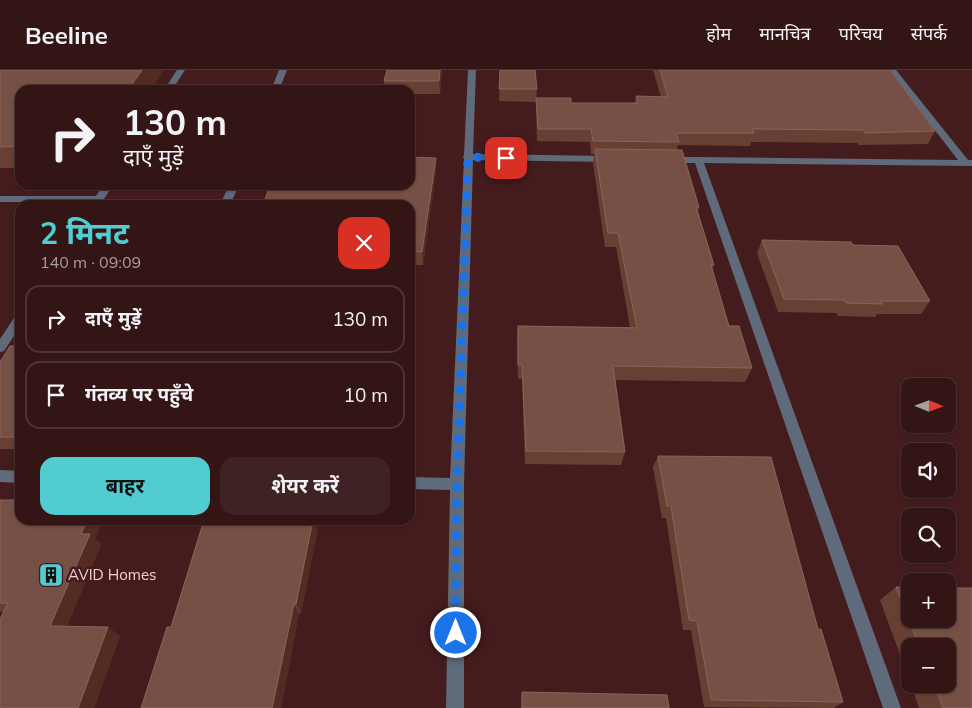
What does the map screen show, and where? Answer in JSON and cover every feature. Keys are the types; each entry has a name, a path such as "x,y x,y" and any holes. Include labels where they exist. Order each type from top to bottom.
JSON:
{"street":[{"path":"171,85 181,70"},
{"path":"276,85 283,70"},
{"path":"455,708 457,484 472,70"},
{"path":"892,70 968,163"},
{"path":"468,157 621,159"},
{"path":"660,160 968,163"},
{"path":"698,160 892,708"},
{"path":"0,199 32,200"},
{"path":"0,348 15,326"},
{"path":"0,476 15,477"},
{"path":"415,483 457,484"}],"building":[{"path":"0,70 142,70 132,85 15,85 15,146 0,147"},
{"path":"387,70 440,70 439,81 384,81"},
{"path":"500,70 535,70 537,89 499,89"},
{"path":"660,70 890,70 935,131 865,133 863,130 752,129 754,133 676,133 679,142 593,141 591,129 538,129 536,98 571,98 571,103 638,103 636,96 668,97"},
{"path":"595,149 682,150 699,207 696,207 714,265 711,265 729,326 739,326 752,368 613,366 625,452 526,451 522,365 518,365 518,326 637,328 618,233 608,233"},
{"path":"415,157 436,158 422,252 415,251 415,200 265,200 268,190 415,190"},
{"path":"762,240 851,242 853,245 898,246 930,301 881,301 883,304 846,303 844,300 784,299"},
{"path":"10,346 15,346 15,437 0,437 0,362"},
{"path":"658,456 771,457 818,629 821,629 843,702 711,700 697,621 689,620 671,506 667,506"},
{"path":"0,500 15,500 15,525 85,525 81,534 90,534 50,626 108,627 78,708 0,708 0,619 8,603 0,603"},
{"path":"202,525 312,525 272,708 141,708 167,627 171,627"},
{"path":"896,587 901,587 901,600"},
{"path":"956,588 972,588 972,708 943,708 937,693 956,693 956,638 916,638 912,628 956,628"},
{"path":"522,692 667,695 669,708 522,708"}],"place":[{"name":"AVID Homes","path":"51,575"}],"route":[{"path":"456,633 457,484 468,157 506,158"}]}
